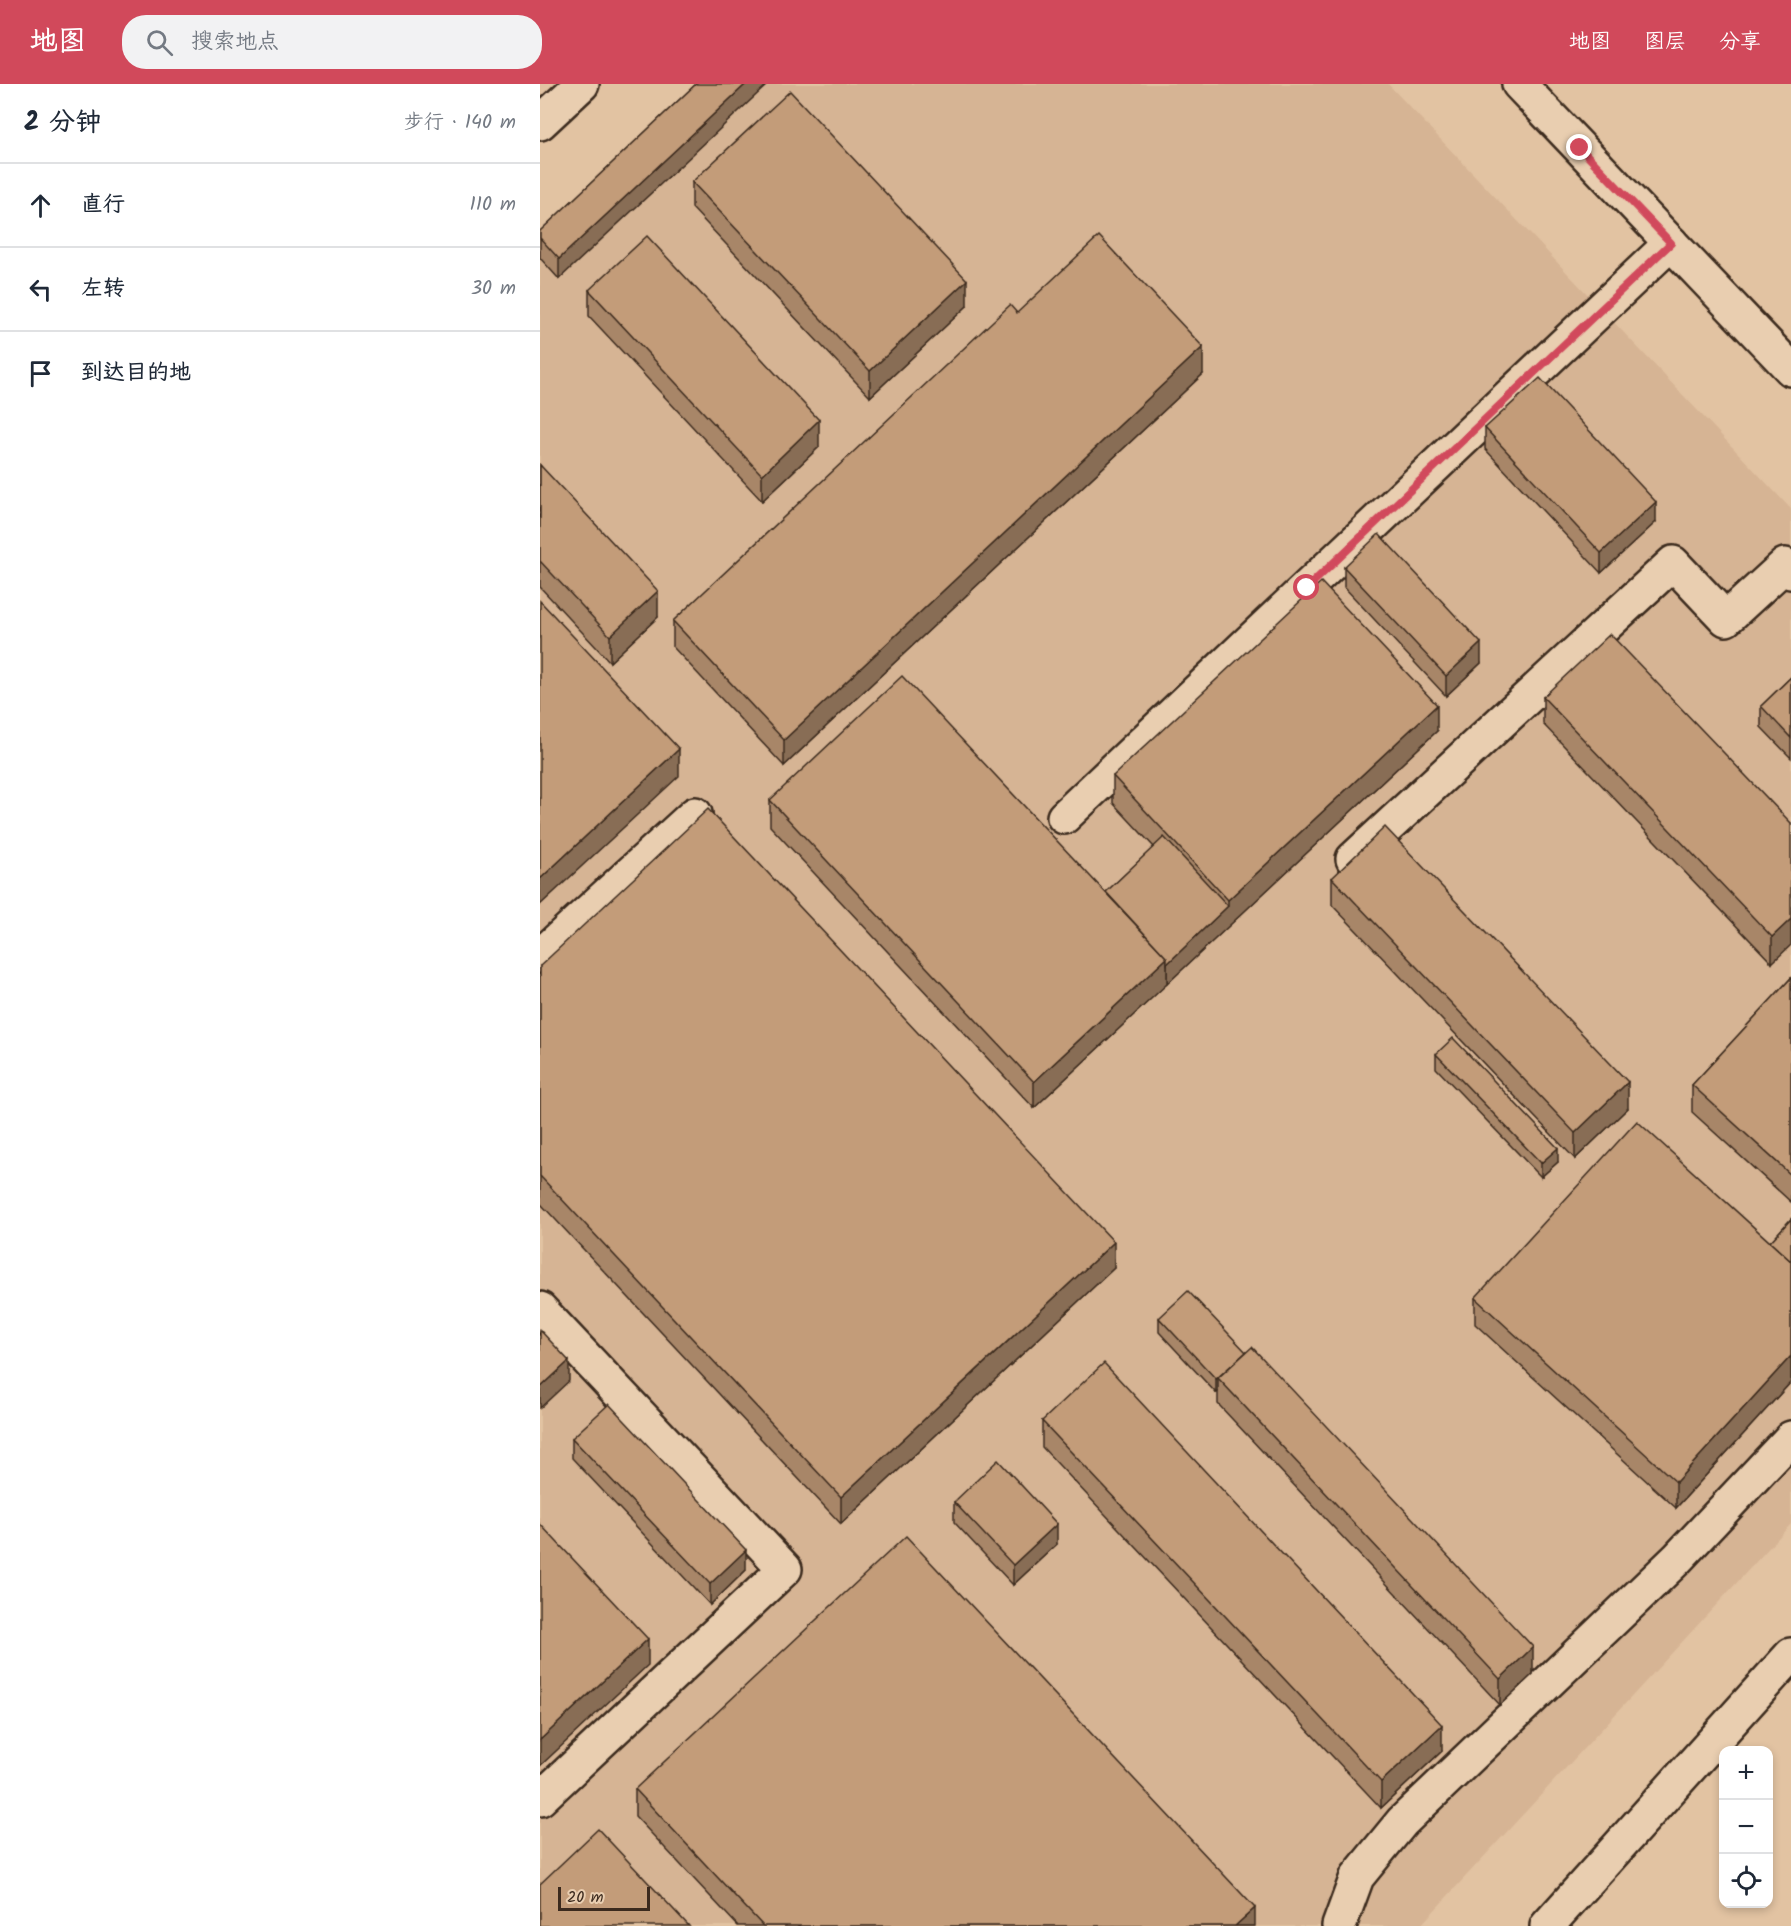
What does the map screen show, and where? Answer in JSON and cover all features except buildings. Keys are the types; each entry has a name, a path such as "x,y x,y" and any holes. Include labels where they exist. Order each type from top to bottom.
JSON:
{"street":[{"path":"540,123 582,84"},
{"path":"1519,84 1791,369"},
{"path":"1064,818 1671,243"},
{"path":"1332,878 1673,563 1725,619 1785,565 1791,572"},
{"path":"540,956 695,814"},
{"path":"540,1309 784,1569 540,1799"},
{"path":"1339,1926 1357,1877 1402,1822 1677,1559 1791,1438"},
{"path":"1546,1926 1791,1655"}],"shaded area":[{"path":"709,84 1388,84 1791,509 1791,1524 1420,1926 540,1926 540,241"}],"route":[{"path":"1307,588 1671,243 1580,148"}]}
